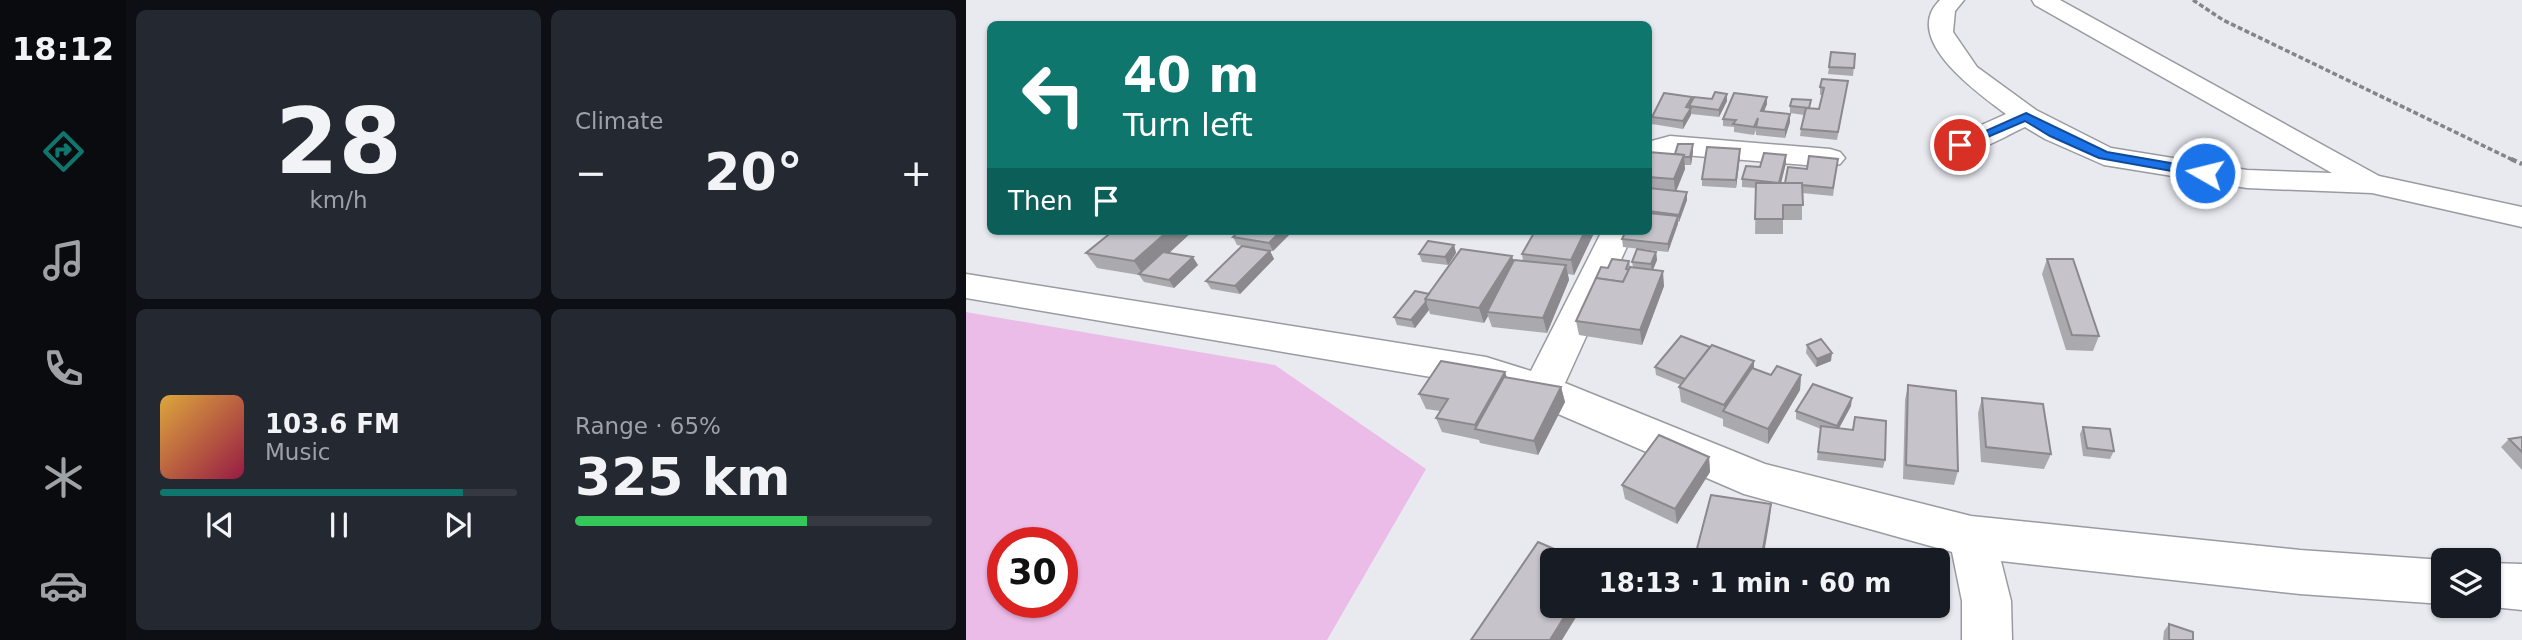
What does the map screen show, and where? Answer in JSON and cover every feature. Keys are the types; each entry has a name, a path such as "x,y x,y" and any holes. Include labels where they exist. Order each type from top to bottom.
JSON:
{"street":[{"path":"1953,0 1944,9 1941,32 1949,48 1968,73 2026,116 2104,156 2247,179 2372,184 2522,217"},
{"path":"2043,0 2372,184"},
{"path":"1960,145 2026,116"},
{"path":"1652,151 1670,145 1830,158"},
{"path":"1542,390 1616,235"},
{"path":"966,286 1486,372 1542,390 1759,481 1971,537 2300,572 2431,581"},
{"path":"1971,537 1989,626 1987,640"},
{"path":"2501,586 2522,587"}],"path":[{"path":"2193,0 2236,26 2522,164"}],"shaded area":[{"path":"966,312 1275,365 1426,469 1327,640 966,640"}],"building":[{"path":"1831,52 1855,54 1854,68 1829,67"},
{"path":"1822,79 1848,81 1838,132 1801,129 1806,108 1819,109 1824,88 1820,87"},
{"path":"1715,92 1727,94 1719,110 1689,106 1694,97 1712,99"},
{"path":"1664,93 1692,97 1686,107 1691,108 1683,121 1652,117"},
{"path":"1734,93 1767,97 1761,111 1790,114 1785,130 1756,127 1758,118 1754,127 1733,124 1736,120 1723,119"},
{"path":"1792,99 1811,100 1809,108 1790,106"},
{"path":"1678,144 1693,144 1690,157 1675,154"},
{"path":"1707,147 1740,149 1736,180 1702,179"},
{"path":"1652,152 1684,155 1674,179 1652,177"},
{"path":"1764,153 1786,155 1779,183 1742,179 1746,166 1760,167"},
{"path":"1809,156 1838,159 1833,188 1785,183 1788,167 1807,169"},
{"path":"1756,183 1802,183 1803,205 1783,205 1783,219 1755,219"},
{"path":"1652,188 1687,192 1679,215 1652,212"},
{"path":"1652,213 1678,216 1668,244 1622,239 1624,235 1652,235"},
{"path":"1108,235 1163,235 1134,261 1086,253"},
{"path":"1235,235 1277,235 1269,243 1233,237"},
{"path":"1533,235 1583,235 1571,260 1522,254"},
{"path":"1428,241 1454,245 1445,257 1419,254"},
{"path":"1242,246 1270,251 1235,286 1206,281"},
{"path":"1461,249 1512,256 1479,308 1425,299"},
{"path":"1637,249 1656,252 1651,264 1632,262"},
{"path":"1163,252 1193,257 1169,280 1139,274"},
{"path":"1612,259 1629,261 1626,269 1629,270 1623,282 1596,278 1601,267 1608,268"},
{"path":"2047,259 2073,259 2099,336 2072,335"},
{"path":"1514,260 1566,265 1543,318 1487,312"},
{"path":"1630,267 1663,271 1640,330 1576,321 1596,278 1623,282"},
{"path":"1415,291 1429,294 1426,302 1411,320 1394,317"},
{"path":"1681,336 1710,347 1685,379 1655,367"},
{"path":"1821,339 1832,353 1817,359 1807,345"},
{"path":"1712,345 1754,361 1724,405 1679,387"},
{"path":"1441,361 1505,372 1475,425 1436,418 1448,399 1419,394"},
{"path":"1777,366 1801,375 1768,429 1723,411 1752,368 1771,375"},
{"path":"1504,377 1561,387 1534,441 1475,429"},
{"path":"1813,384 1852,398 1837,426 1796,411"},
{"path":"1908,385 1956,391 1958,471 1906,465"},
{"path":"1982,398 2043,404 2051,454 1986,447"},
{"path":"1855,417 1886,421 1885,460 1818,452 1821,426 1853,430"},
{"path":"2083,427 2110,429 2114,451 2087,448"},
{"path":"1659,435 1709,457 1675,509 1622,485"},
{"path":"2522,437 2522,452 2509,439"},
{"path":"1711,495 1771,504 1763,548 1697,548"},
{"path":"1538,542 1552,548 1540,548 1540,618 1564,618 1550,640 1471,640"},
{"path":"2169,624 2193,632 2193,640 2169,640"}],"route":[{"path":"1960,145 2026,116 2104,156 2205,173"}]}
